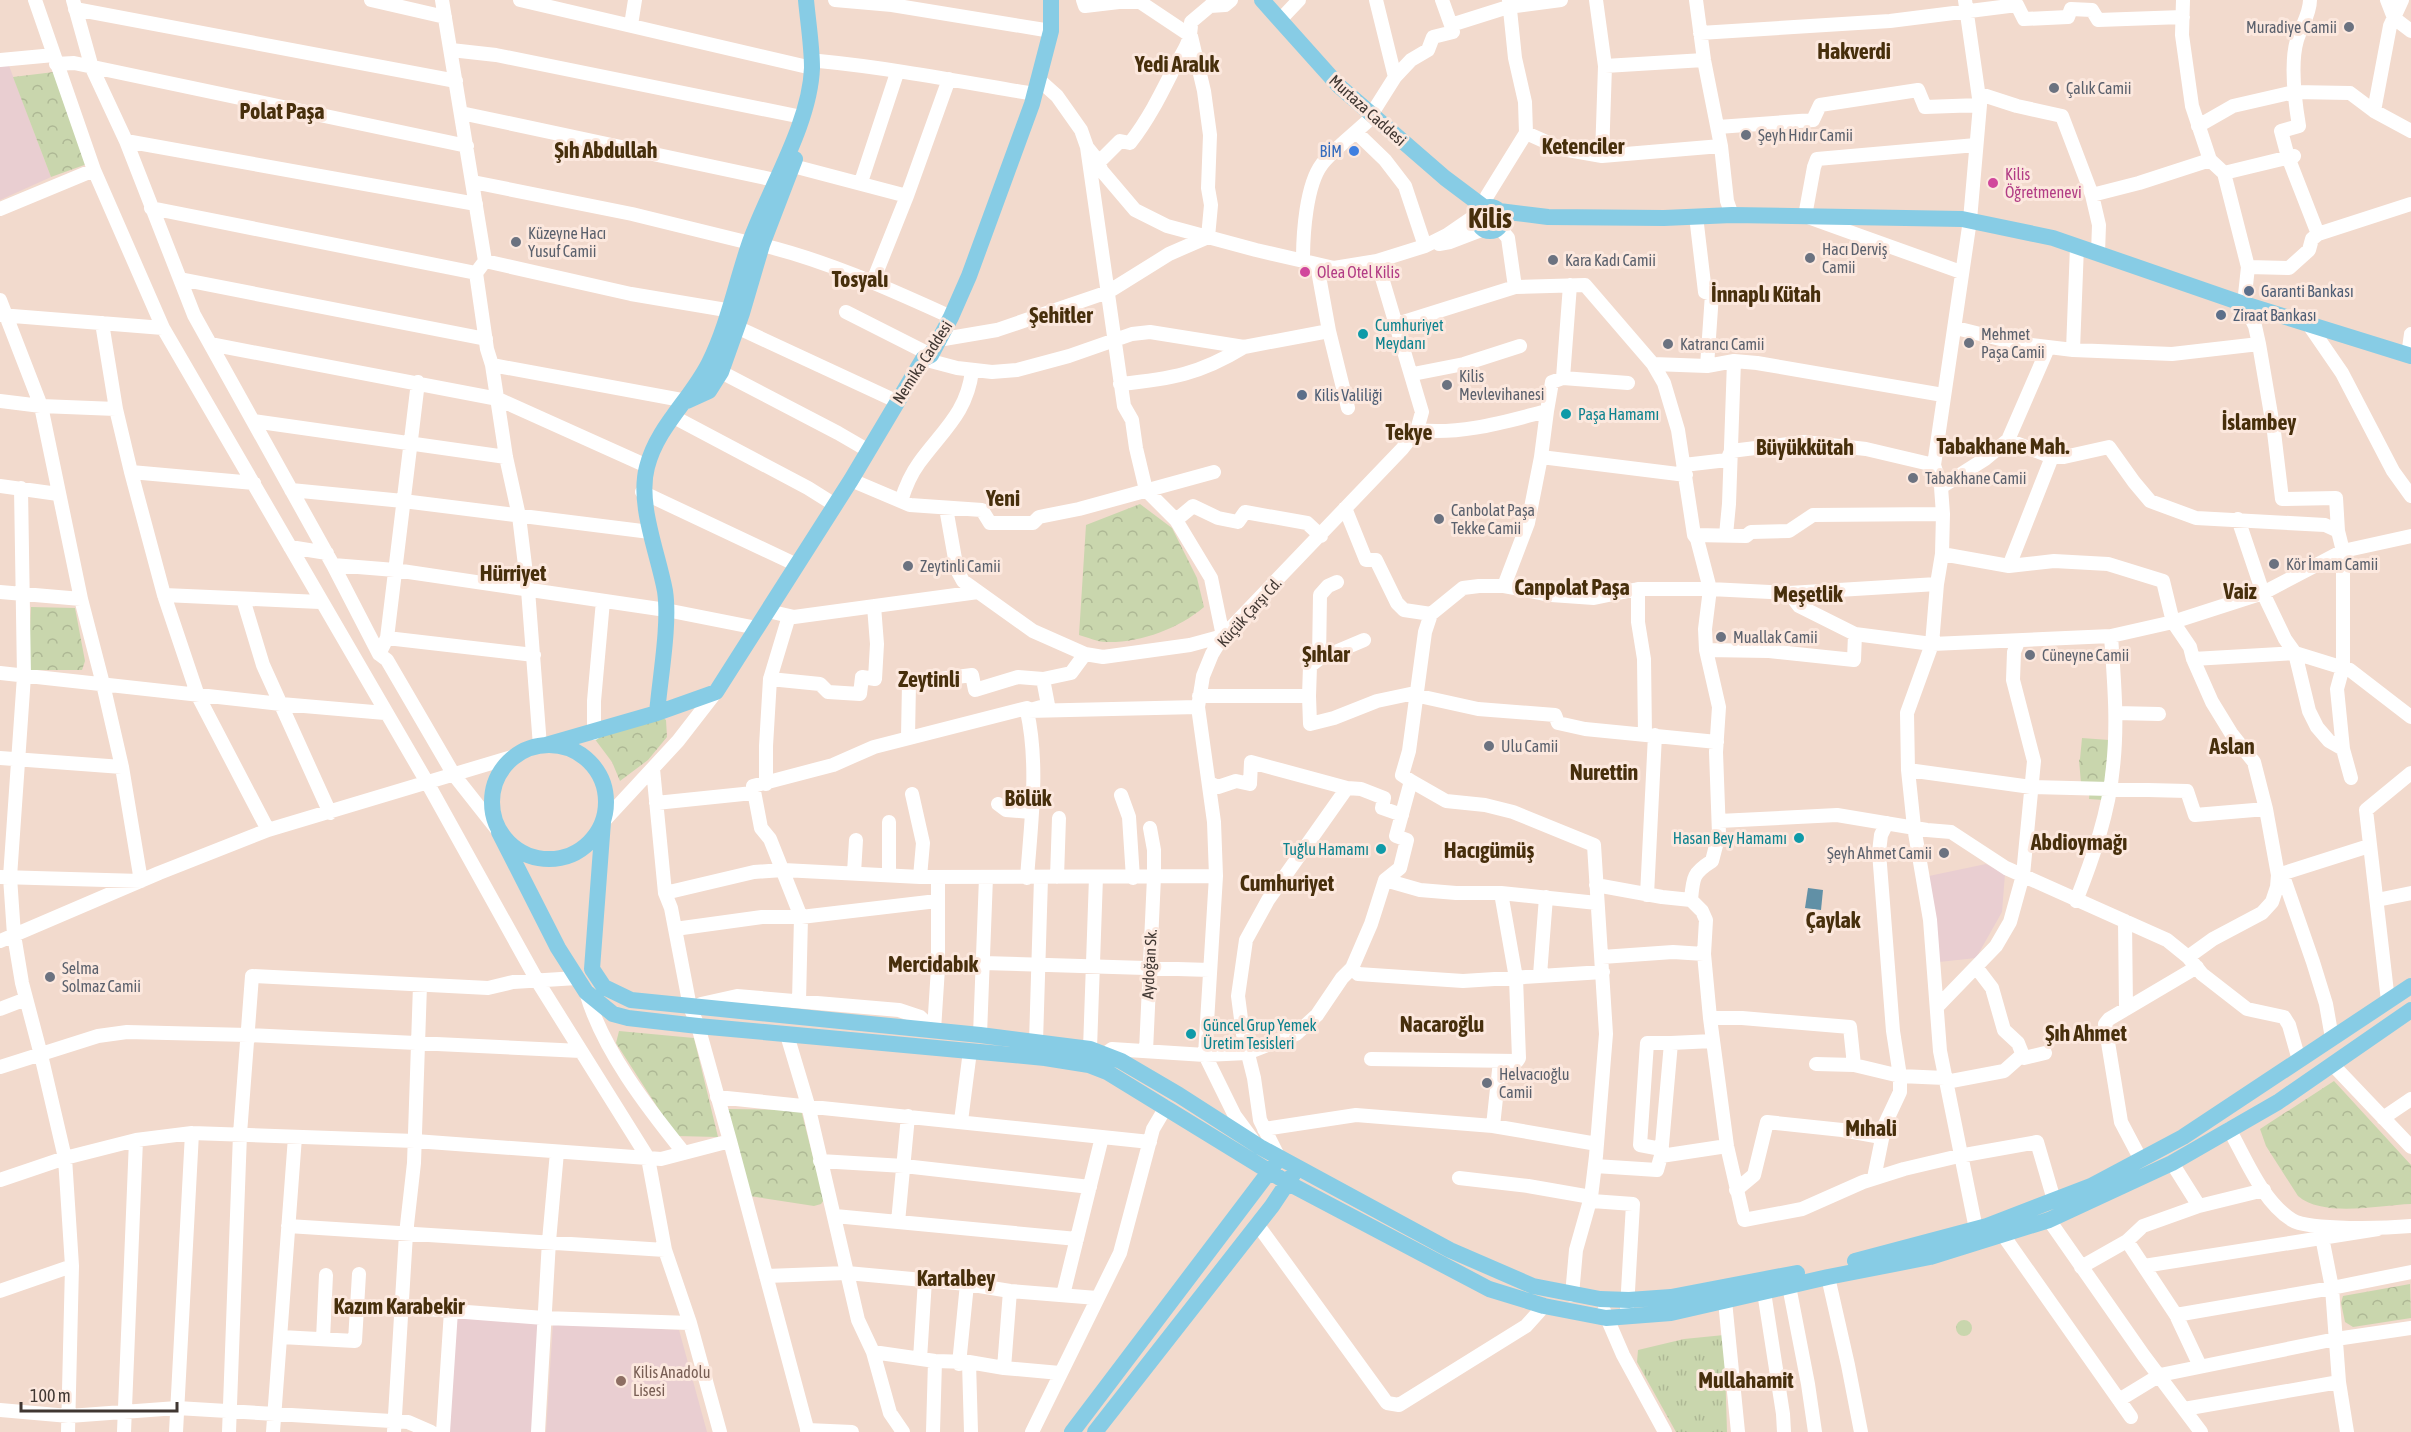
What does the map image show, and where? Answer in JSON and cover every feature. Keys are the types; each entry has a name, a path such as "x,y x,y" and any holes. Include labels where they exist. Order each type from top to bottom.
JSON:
{"main road":[{"path":"687,401 709,391 721,372 734,318 775,180 802,117 816,64 806,0"},
{"path":"756,244 793,166 814,111 816,64 814,0"},
{"name":"Nemika Caddesi","path":"716,692 869,451 896,401 931,351 951,317 969,276 1036,86 1051,31 1051,0"},
{"name":"Murtaza Caddesi","path":"1262,0 1339,86 1489,218"},
{"path":"1489,218 1732,215 1970,220 2053,238 2309,326 2409,355"},
{"path":"657,713 666,610 665,591 642,492 647,466 672,416 687,401 734,318"},
{"path":"716,692 594,732 530,748 516,756 504,767 495,782 492,798 493,814 499,831 558,948 577,983 614,1014 628,1018 698,1026 1045,1058 1089,1065 1107,1072 1166,1107 1254,1153 1274,1165 1288,1183 1489,1289 1544,1306 1606,1317 1627,1308 1671,1297 1838,1266 1976,1229 2091,1186 2183,1137 2411,986"},
{"path":"543,746 565,747 582,756 595,768 603,785 606,803 592,969 604,987 631,1000 980,1035 1098,1052 1179,1095 1254,1153"},
{"path":"499,831 511,846 527,855 554,859 563,858 580,850 594,838 603,822"},
{"path":"1274,1165 1297,1168 1450,1250 1533,1286 1600,1299 1627,1308 1671,1313 1828,1277 1930,1257 2049,1220 2172,1163 2278,1102 2411,1010"},
{"path":"1250,1197 1254,1153"},
{"path":"1072,1432 1274,1165"},
{"path":"1095,1432 1272,1206 1297,1168"},
{"path":"1272,1206 1306,1193"}],"street":[{"path":"35,0 94,170 163,328 581,1051 648,1158 665,1250 690,1323 720,1432"},
{"path":"372,0 445,17"},
{"path":"442,0 485,261 476,273 506,457 519,516 543,746"},
{"path":"520,0 816,64 871,66 897,73 1036,86 1057,96 1081,130 1087,147 1120,384 1124,406 1131,420 1146,490 1176,520 1211,579 1223,636 1190,645 1103,657 1085,654 1033,631 963,581 957,570 946,508"},
{"path":"631,25 635,0"},
{"path":"834,0 892,2 1051,31"},
{"path":"1083,0 1085,6 1141,1 1191,36"},
{"path":"1208,237 1211,205 1208,188 1210,135 1204,91 1191,36 1191,22 1210,6 1225,5 1231,0"},
{"path":"1280,20 1299,0"},
{"path":"1376,0 1395,77"},
{"path":"1303,260 1304,224 1321,165 1372,115 1395,77 1411,60 1428,50 1433,37 1453,32 1442,0"},
{"path":"1451,25 1508,3 1561,0"},
{"path":"1596,0 1605,66 1602,156"},
{"path":"1696,0 1704,60 1721,146 1727,201 1732,215"},
{"path":"2183,0 2182,35 2192,106 2210,160 2224,173 2248,267 2244,304 2255,327 2259,344 2274,432 2282,499 2336,498 2338,531 2343,551 2343,668 2337,689 2343,749 2351,778"},
{"path":"2310,0 2310,7 2296,42 2294,92 2299,126 2281,131 2318,234"},
{"path":"2387,0 2394,18 2411,31"},
{"path":"2374,111 2390,26 2402,0"},
{"path":"1508,3 1515,58 1526,102 1526,133 1487,195 1489,218 1508,238 1515,287"},
{"path":"456,81 74,4 92,68 126,141 194,315 330,559 379,654 387,660 454,775 499,831"},
{"path":"1700,33 1890,21 1966,5 2018,5 2024,19 2067,17 2071,9 2092,10 2098,20 2183,17"},
{"path":"1966,5 1980,99 1970,220 1934,465 1941,487 1942,554 1932,644 1906,713 1908,770 1914,827 1930,920 1940,1051 1959,1156 1976,1229"},
{"path":"1099,162 1120,141 1130,143 1149,120 1174,69 1186,51 1191,36"},
{"path":"451,50 496,56 802,117"},
{"path":"0,60 55,59 467,146"},
{"path":"1605,66 1704,60"},
{"path":"861,182 897,73"},
{"path":"873,281 907,196 949,79"},
{"path":"1718,128 1813,120 1820,105 1918,90 1925,107 1980,99 2062,116 2092,195 2098,225 2098,253"},
{"path":"2198,126 2233,106 2294,92 2350,93 2374,111 2411,131"},
{"path":"462,113 775,180"},
{"path":"1356,132 1385,160 1405,186 1425,246"},
{"path":"1526,133 1562,148 1602,156 1721,146"},
{"path":"126,141 476,204"},
{"path":"1961,272 1804,216 1817,159 1976,145"},
{"path":"1087,147 1099,162 1101,170 1135,210 1167,226 1317,265 1334,268 1377,261 1425,246 1489,218"},
{"path":"2224,173 2292,157"},
{"path":"2092,195 2139,183 2210,160"},
{"path":"793,166 861,182 907,196"},
{"path":"0,209 94,170"},
{"path":"473,182 632,214 796,253 873,281 951,317"},
{"path":"2248,267 2289,268 2309,250 2312,239 2318,234 2411,204"},
{"path":"151,208 476,273"},
{"path":"1696,216 1705,292 1712,294 1707,366"},
{"path":"931,351 1108,292 1170,254 1208,237"},
{"path":"2073,350 2077,246"},
{"path":"485,261 734,318 896,401"},
{"path":"1377,261 1413,374 1422,412 1417,430 1437,432 1464,430 1547,411"},
{"path":"1317,265 1329,331 1348,408"},
{"path":"180,279 486,339"},
{"path":"1563,378 1570,285"},
{"path":"1397,324 1515,287 1585,285 1653,364 1668,392 1685,470 1694,535 1710,589 1705,629 1706,650 1719,707 1717,742 1719,834 1712,861 1697,871 1692,881 1691,900"},
{"path":"0,300 3,315 41,405 81,599 104,684 122,767 141,881"},
{"path":"846,312 972,371 992,372 1017,370 1069,356 1132,334 1150,332 1244,347 1329,331"},
{"path":"3,315 163,328"},
{"path":"102,323 116,409 164,595 198,696 268,830"},
{"path":"2309,326 2342,373 2393,471 2411,496"},
{"path":"1956,327 2016,343 2073,350 2172,354 2259,344"},
{"path":"2409,355 2411,334"},
{"path":"210,344 498,399 647,466"},
{"path":"1413,374 1464,364 1520,346"},
{"path":"1120,384 1156,381 1189,373 1222,361 1244,347"},
{"path":"1941,487 1985,459 2008,440 2048,348"},
{"path":"1726,535 1734,362"},
{"path":"1653,364 1707,366 1734,362 1757,363 1943,395"},
{"path":"492,365 687,401"},
{"path":"900,501 917,465 960,411 969,391 972,371"},
{"path":"721,372 838,432 869,451"},
{"path":"1504,586 1530,516 1552,382 1563,378 1628,383"},
{"path":"379,654 387,638 418,382"},
{"path":"0,401 116,409"},
{"path":"672,416 808,488 835,505"},
{"path":"253,421 506,457"},
{"name":"Küçük Çarşı Cd.","path":"1205,1055 1216,876 1214,822 1199,701 1203,676 1223,636 1321,536 1417,430"},
{"path":"2008,440 2052,457 2064,457 2109,447 2150,501 2196,518 2325,525 2338,531"},
{"path":"1731,450 1804,442 1866,449 1934,465"},
{"path":"1541,456 1685,470 1726,460 1731,450"},
{"path":"2009,566 2052,457"},
{"path":"131,472 254,483"},
{"path":"851,480 910,505 982,510 990,523 1033,523 1038,517 1079,509 1214,472"},
{"path":"0,486 58,494"},
{"path":"21,488 24,676 5,877 26,999 65,1158 72,1266 68,1432"},
{"path":"291,490 403,501 650,532"},
{"path":"642,492 796,565"},
{"path":"1176,520 1193,506 1218,518 1238,522 1245,512 1307,523 1321,536"},
{"path":"1345,508 1366,560 1376,560 1397,603 1404,610 1431,614"},
{"path":"1694,535 1746,536 1751,532 1790,531 1813,515 1943,513"},
{"path":"2238,519 2263,593 2285,639 2295,653 2313,719 2329,741 2343,749"},
{"path":"1789,593 1798,606 1855,634 1932,644 2018,642 2111,636 2173,622 2263,593 2343,551 2411,536"},
{"path":"290,547 330,559 666,610 757,627"},
{"path":"1942,554 2009,566 2054,561 2108,564 2163,581 2173,622 2190,647 2212,702 2231,733 2254,762 2280,874 2316,972 2326,1004 2332,1038"},
{"path":"1319,659 1320,595 1328,586 1337,582"},
{"path":"1572,1295 1576,1250 1591,1197 1606,1034 1594,845 1513,812 1485,805 1446,801 1402,775 1409,751 1425,632 1431,614 1463,588 1504,586 1551,595 1594,598 1638,589 1710,589 1789,593 1937,584"},
{"path":"1638,589 1638,622 1644,659 1650,735 1647,895"},
{"path":"0,592 81,599"},
{"path":"768,610 794,617 978,592"},
{"path":"164,595 320,602"},
{"path":"243,599 255,645 330,813"},
{"path":"594,732 603,601"},
{"path":"770,679 820,684 828,692 860,694 862,677 875,679 877,644 874,606"},
{"path":"766,784 770,679 789,616"},
{"path":"1706,650 1769,651 1854,660 1855,634"},
{"path":"2076,901 2090,867 2113,766 2116,713 2111,636"},
{"path":"387,638 534,655"},
{"path":"1364,640 1319,659 1310,666 1310,723 1334,718 1377,701 1410,694 1478,709 1555,715 1558,723 1576,727 1717,742"},
{"path":"1937,1007 1996,946 2010,922 2023,875 2034,761 2013,680 2014,652 2018,642"},
{"path":"2193,659 2295,653 2350,670 2411,717"},
{"path":"908,737 909,683 972,675 975,690 1018,677 1043,679 1071,673 1085,654"},
{"path":"0,673 198,696 385,713"},
{"path":"1027,711 1048,705 1043,679"},
{"path":"603,822 678,741 716,692"},
{"path":"1027,711 1309,696"},
{"path":"799,1001 801,918 770,839 761,828 753,786 833,765 874,747 908,737 1028,708 1033,755 1031,812 1038,965 1036,1042"},
{"path":"2116,713 2159,714"},
{"path":"0,941 268,830 516,756"},
{"path":"0,758 122,767"},
{"path":"1209,783 1218,787 1236,781 1250,784 1251,762 1347,788 1361,789 1384,798 1382,808 1401,814"},
{"path":"653,769 665,893 675,929 690,1007 698,1026 808,1431 852,1432"},
{"path":"1908,770 2031,787 2187,791 2195,815 2266,809"},
{"path":"2388,1001 2366,810 2411,773"},
{"path":"1096,877 1093,965 1098,1052 1112,1049 1205,1055 1247,1053 1296,1034 1317,1015 1342,978 1352,968 1371,924 1385,880 1400,868 1407,840 1396,836 1411,781"},
{"path":"1274,1165 1260,1120 1238,996 1246,940 1268,900 1347,788"},
{"path":"656,803 753,793"},
{"path":"912,794 923,843 920,877"},
{"path":"1121,795 1129,817 1133,878"},
{"path":"998,804 1006,810 1031,812"},
{"path":"1719,821 1837,815 1952,832 2006,868 2167,940 2247,1009 2284,1017 2289,1024 2299,1060"},
{"path":"1057,877 1059,818"},
{"path":"889,822 889,875"},
{"path":"1874,1178 1881,1137 1900,1092 1879,852 1881,835 1887,823"},
{"name":"Aydoğan Sk.","path":"1146,1051 1154,877 1154,850 1150,828"},
{"path":"854,873 856,840"},
{"path":"2280,874 2369,846"},
{"path":"665,893 754,872 783,870 920,877 1216,876"},
{"path":"2140,1158 2121,1122 2105,1024 2192,962 2213,939 2262,913 2272,902 2280,874"},
{"path":"934,1030 938,968 938,876"},
{"path":"5,877 141,881"},
{"path":"980,1035 986,877"},
{"path":"1385,880 1420,890 1501,893 1597,903"},
{"path":"1596,885 1647,895 1691,900 1702,911 1706,920 1704,954 1710,1018 1727,1146 1744,1220 1802,1209 1874,1178 1959,1156 2037,1142 2054,1200"},
{"path":"1371,1059 1517,1061 1519,1058 1516,978 1501,893"},
{"path":"2377,900 2411,893"},
{"path":"1540,975 1546,897"},
{"path":"675,929 762,917 801,918 937,901"},
{"path":"2125,921 2126,1009"},
{"path":"1602,957 1673,952 1704,954"},
{"path":"938,968 983,963 1210,970"},
{"path":"1976,967 1992,988 2004,1030 2018,1043 2024,1058 2045,1053"},
{"path":"1352,968 1358,974 1463,981 1603,972"},
{"path":"229,1432 240,1134 252,976 488,988 513,982 577,983 600,1028 640,1096 684,1153"},
{"path":"394,1427 406,1234 415,1142 420,986"},
{"path":"690,1007 737,996 899,1010 921,1017 934,1030"},
{"path":"0,1009 26,999"},
{"path":"1710,1018 1850,1027 1854,1065"},
{"path":"0,1067 98,1036 127,1032 248,1035 581,1051"},
{"path":"788,1035 808,1105 858,1320 873,1352 890,1413 903,1432"},
{"path":"1713,1041 1647,1043 1640,1145 1661,1152 1727,1146"},
{"path":"1595,1166 1657,1170 1661,1152 1671,1043"},
{"path":"961,1121 970,1051"},
{"path":"1205,1055 1254,1153"},
{"path":"1816,1064 1854,1065 1900,1076 1946,1080 2004,1071 2022,1055"},
{"path":"1493,1126 1500,1061"},
{"path":"2332,1064 2411,1147"},
{"path":"717,1097 1150,1142"},
{"path":"2383,1118 2411,1099"},
{"path":"1032,1432 1120,1253 1153,1129 1166,1107"},
{"path":"1264,1129 1356,1114 1493,1126 1597,1144"},
{"path":"898,1222 908,1116"},
{"path":"1736,1190 1754,1175 1767,1122 1842,1130 1881,1137"},
{"path":"2229,1129 2264,1190 2280,1210 2294,1221 2321,1232"},
{"path":"0,1180 65,1158 136,1140 192,1133 415,1142 661,1159 730,1141"},
{"path":"176,1432 192,1133"},
{"path":"273,1432 295,1137"},
{"path":"1063,1295 1102,1137"},
{"path":"124,1432 136,1140"},
{"path":"538,1432 549,1241 557,1152"},
{"path":"820,1161 904,1166 1090,1186"},
{"path":"2172,1163 2199,1206"},
{"path":"1459,1178 1528,1186 1591,1197 1592,1201 1633,1204 1627,1308"},
{"path":"2081,1267 2127,1241 2143,1226 2199,1206 2264,1190"},
{"path":"835,1216 1077,1239"},
{"path":"2049,1220 2144,1356 2201,1432"},
{"path":"1257,1224 1387,1403 1399,1404 1468,1362 1526,1326 1544,1306"},
{"path":"288,1226 665,1250"},
{"path":"2144,1266 2321,1232 2411,1226"},
{"path":"2321,1232 2332,1288 2339,1382 2347,1432"},
{"path":"2003,1235 2132,1417"},
{"path":"2127,1241 2176,1315 2200,1366"},
{"path":"0,1291 72,1266"},
{"path":"2176,1315 2411,1272"},
{"path":"766,1276 847,1273 1097,1298"},
{"path":"281,1336 355,1341 359,1274"},
{"path":"323,1339 326,1275"},
{"path":"1828,1277 1861,1432"},
{"path":"920,1359 926,1280"},
{"path":"967,1284 964,1363 971,1432"},
{"path":"1789,1286 1815,1432"},
{"path":"1004,1368 1010,1291"},
{"path":"1764,1292 1784,1414 1784,1432"},
{"path":"1600,1299 1623,1355 1665,1432"},
{"path":"1725,1301 1738,1432"},
{"path":"401,1307 544,1318 690,1323"},
{"path":"443,1432 451,1311"},
{"path":"2118,1400 2160,1375 2336,1339 2411,1328"},
{"path":"873,1352 935,1361 1060,1373"},
{"path":"933,1432 935,1361"},
{"path":"2184,1409 2339,1382"},
{"path":"0,1410 69,1416 177,1408 274,1414 394,1427 408,1422 431,1432"}],"shaded area":[{"path":"8,63 51,177 0,200 0,64"},
{"path":"1986,864 2005,874 2002,912 1976,958 1939,962 1929,876"},
{"path":"456,1318 539,1323 532,1432 449,1432"},
{"name":"Kilis Anadolu Lisesi","path":"553,1323 679,1330 707,1432 546,1432"}],"green space":[{"path":"54,72 87,164 51,177 13,77"},
{"path":"1140,504 1172,528 1197,578 1204,607 1171,628 1132,640 1106,642 1079,635 1086,525"},
{"path":"31,607 75,608 85,661 82,670 28,670"},
{"path":"662,717 666,720 667,737 648,760 620,781 612,762 594,738"},
{"path":"2082,738 2109,740 2103,800 2089,799 2090,787 2081,783 2079,760"},
{"path":"619,1031 694,1038 718,1137 676,1136 616,1043"},
{"path":"2334,1081 2411,1165 2411,1204 2353,1209 2322,1207 2309,1203 2298,1196 2266,1146 2260,1129"},
{"path":"728,1109 801,1110 824,1200 821,1204 814,1206 750,1196"},
{"path":"2410,1284 2411,1318 2353,1327 2345,1322 2341,1303 2343,1296"},
{"path":"1964,1320 1972,1328 1964,1336 1956,1328"},
{"path":"1724,1335 1727,1432 1676,1432 1637,1362 1638,1350 1684,1339"}],"water":[{"path":"1808,888 1823,890 1821,910 1805,908"}],"place":[{"name":"Muradiye Camii","path":"2349,27"},
{"name":"Çalık Camii","path":"2054,88"},
{"name":"Şeyh Hıdır Camii","path":"1746,135"},
{"name":"BİM","path":"1354,151"},
{"name":"Kilis Öğretmenevi","path":"1993,183"},
{"name":"Küzeyne Hacı Yusuf Camii","path":"516,242"},
{"name":"Hacı Derviş Camii","path":"1810,258"},
{"name":"Kara Kadı Camii","path":"1553,260"},
{"name":"Olea Otel Kilis","path":"1305,272"},
{"name":"Garanti Bankası","path":"2249,291"},
{"name":"Ziraat Bankası","path":"2221,315"},
{"name":"Cumhuriyet Meydanı","path":"1363,334"},
{"name":"Mehmet Paşa Camii","path":"1969,343"},
{"name":"Katrancı Camii","path":"1668,344"},
{"name":"Kilis Mevlevihanesi","path":"1447,385"},
{"name":"Kilis Valiliği","path":"1302,395"},
{"name":"Paşa Hamamı","path":"1566,414"},
{"name":"Tabakhane Camii","path":"1913,478"},
{"name":"Canbolat Paşa Tekke Camii","path":"1439,519"},
{"name":"Kör İmam Camii","path":"2274,564"},
{"name":"Zeytinli Camii","path":"908,566"},
{"name":"Muallak Camii","path":"1721,637"},
{"name":"Cüneyne Camii","path":"2030,655"},
{"name":"Ulu Camii","path":"1489,746"},
{"name":"Hasan Bey Hamamı","path":"1799,838"},
{"name":"Tuğlu Hamamı","path":"1381,849"},
{"name":"Şeyh Ahmet Camii","path":"1944,853"},
{"name":"Selma Solmaz Camii","path":"50,977"},
{"name":"Güncel Grup Yemek Üretim Tesisleri","path":"1191,1034"},
{"name":"Helvacıoğlu Camii","path":"1487,1083"},
{"name":"Kilis Anadolu Lisesi","path":"621,1381"}],"district":[{"name":"Hakverdi","path":"1854,51"},
{"name":"Yedi Aralık","path":"1177,64"},
{"name":"Polat Paşa","path":"282,111"},
{"name":"Ketenciler","path":"1583,146"},
{"name":"Şıh Abdullah","path":"606,150"},
{"name":"Kilis","path":"1490,218"},
{"name":"Tosyalı","path":"860,279"},
{"name":"İnnaplı Kütah","path":"1766,294"},
{"name":"Şehitler","path":"1061,315"},
{"name":"İslambey","path":"2259,422"},
{"name":"Tekye","path":"1409,432"},
{"name":"Tabakhane Mah.","path":"2003,446"},
{"name":"Büyükkütah","path":"1805,447"},
{"name":"Yeni","path":"1003,498"},
{"name":"Hürriyet","path":"513,573"},
{"name":"Canpolat Paşa","path":"1572,587"},
{"name":"Vaiz","path":"2240,591"},
{"name":"Meşetlik","path":"1808,594"},
{"name":"Şıhlar","path":"1326,654"},
{"name":"Zeytinli","path":"929,679"},
{"name":"Aslan","path":"2232,746"},
{"name":"Nurettin","path":"1604,772"},
{"name":"Bölük","path":"1028,798"},
{"name":"Abdioymağı","path":"2079,842"},
{"name":"Hacıgümüş","path":"1489,850"},
{"name":"Cumhuriyet","path":"1287,883"},
{"name":"Çaylak","path":"1833,920"},
{"name":"Mercidabık","path":"933,964"},
{"name":"Nacaroğlu","path":"1442,1024"},
{"name":"Şıh Ahmet","path":"2086,1033"},
{"name":"Mıhali","path":"1871,1128"},
{"name":"Kartalbey","path":"956,1278"},
{"name":"Kazım Karabekir","path":"399,1306"},
{"name":"Mullahamit","path":"1746,1380"}]}
